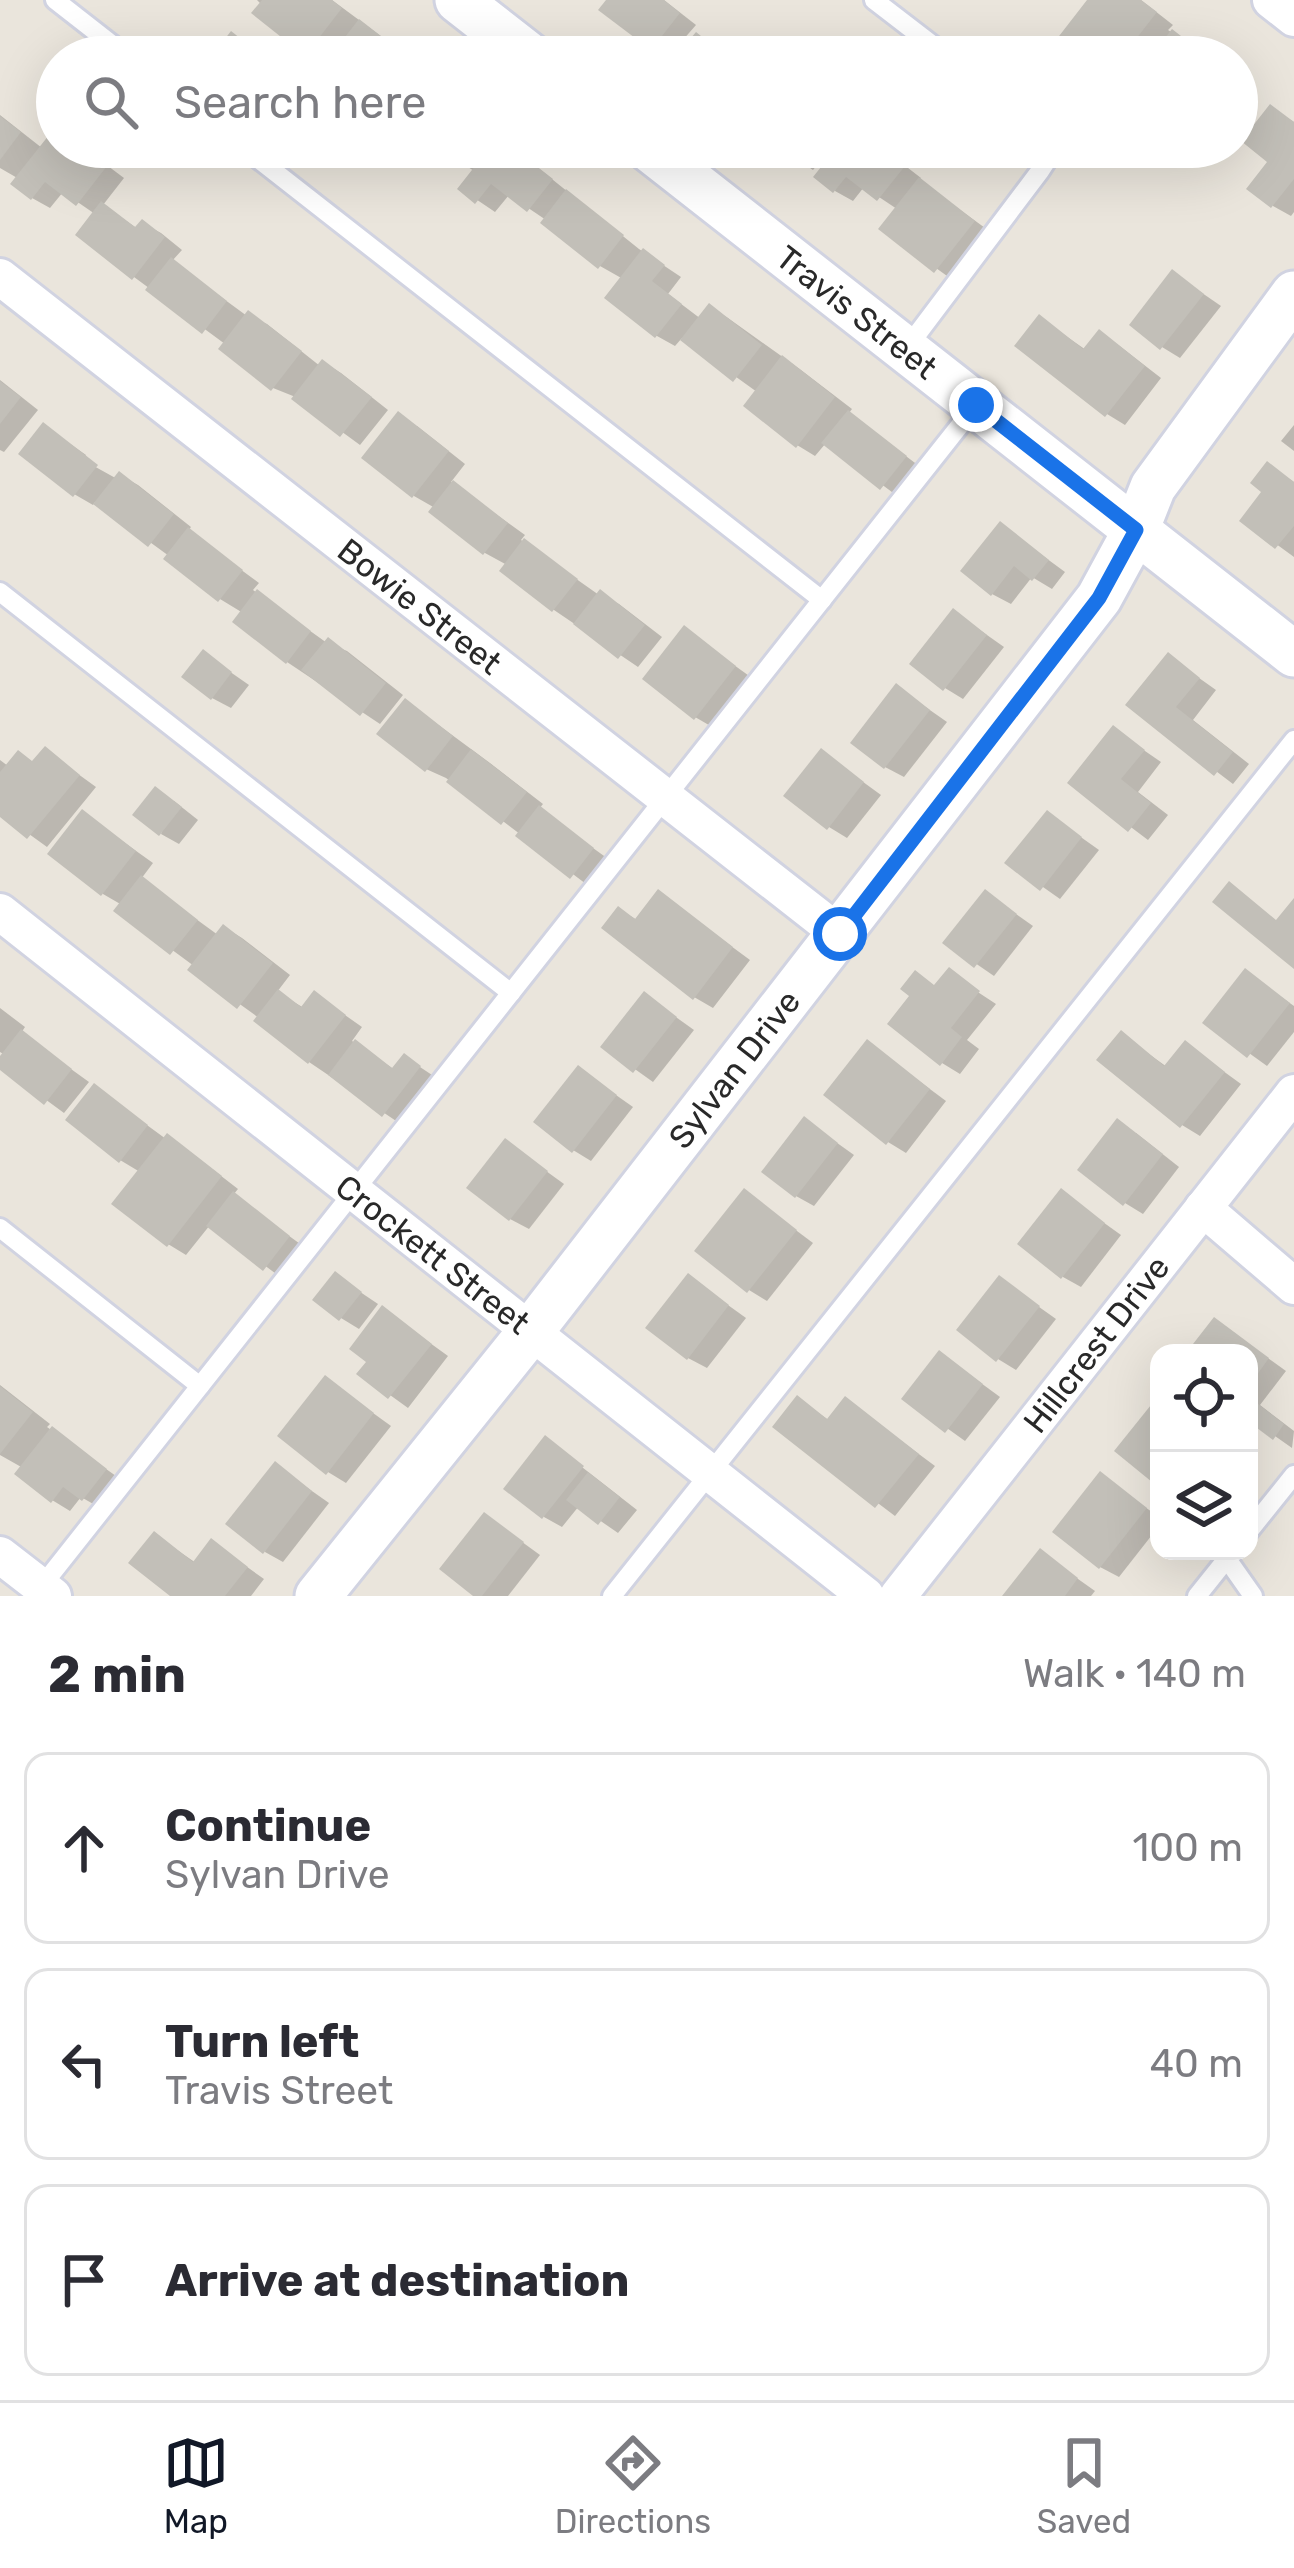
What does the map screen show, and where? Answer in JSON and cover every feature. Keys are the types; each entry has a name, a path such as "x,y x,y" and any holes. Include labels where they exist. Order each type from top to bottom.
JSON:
{"street":[{"path":"458,0 504,36"},
{"path":"1271,0 1294,18"},
{"name":"Travis Street","path":"673,168 1294,654"},
{"name":"Bowie Street","path":"0,277 840,934"},
{"name":"Sylvan Drive","path":"318,1596 531,1331 1099,598 1153,487 1294,294"},
{"name":"Crockett Street","path":"0,912 866,1596"},
{"name":"Hillcrest Drive","path":"898,1596 1294,1093"},
{"path":"1203,1208 1294,1286"},
{"path":"0,1555 42,1593"}],"lane":[{"path":"56,0 101,36"},
{"path":"874,0 921,36"},
{"path":"270,168 822,600"},
{"path":"905,349 1042,168"},
{"path":"42,1593 200,1386 976,405"},
{"path":"0,592 511,993"},
{"path":"612,1596 1294,740"},
{"path":"0,1228 200,1386"},
{"path":"1258,1520 1294,1475"},
{"path":"1197,1596 1226,1560"},
{"path":"1233,1560 1253,1596"}],"building":[{"path":"262,0 332,0 342,8 320,36 280,36 251,13"},
{"path":"606,0 664,0 680,13 662,36 632,36 598,10"},
{"path":"1087,0 1141,0 1157,12 1138,36 1059,36"},
{"path":"359,19 381,36 346,36"},
{"path":"1270,104 1294,122 1294,179 1271,208 1246,189 1267,162 1258,155 1258,119"},
{"path":"0,116 21,132 0,160"},
{"path":"36,151 36,168 105,168 76,206 45,182 31,200 10,184"},
{"path":"474,168 539,168 553,179 527,212 491,184 475,204 457,189"},
{"path":"820,168 903,168 877,201 846,177 833,193 813,177"},
{"path":"919,177 975,221 934,273 878,229"},
{"path":"566,189 624,235 598,269 540,223"},
{"path":"101,201 135,227 142,219 165,237 132,280 75,235"},
{"path":"643,248 665,265 652,281 682,304 655,338 604,298"},
{"path":"171,257 227,301 202,334 145,290"},
{"path":"1172,269 1204,294 1160,350 1129,325"},
{"path":"709,303 762,345 733,382 680,340"},
{"path":"248,310 302,351 271,391 218,349"},
{"path":"1039,314 1083,349 1099,329 1145,366 1105,417 1014,346"},
{"path":"782,355 835,397 796,448 743,406"},
{"path":"322,359 372,397 340,437 291,399"},
{"path":"0,381 21,397 0,424"},
{"path":"848,410 907,456 880,490 821,443"},
{"path":"398,411 449,451 412,498 361,458"},
{"path":"43,422 98,465 73,497 18,454"},
{"path":"1267,461 1294,482 1294,526 1275,549 1239,521 1261,492 1250,483"},
{"path":"119,471 174,514 148,547 93,504"},
{"path":"453,480 508,523 483,555 428,512"},
{"path":"1000,521 1049,560 1032,581 1014,566 991,596 960,571"},
{"path":"188,527 243,570 218,602 163,559"},
{"path":"524,538 578,579 552,612 499,571"},
{"path":"257,589 311,631 286,664 232,622"},
{"path":"600,589 645,625 618,659 573,624"},
{"path":"953,608 987,635 943,691 909,664"},
{"path":"684,625 736,666 694,720 642,679"},
{"path":"328,637 386,683 360,716 301,670"},
{"path":"203,649 232,672 211,700 181,677"},
{"path":"1168,652 1200,678 1176,707 1233,752 1214,776 1125,705"},
{"path":"896,683 930,710 884,769 850,743"},
{"path":"405,698 453,736 425,772 376,734"},
{"path":"1113,725 1145,750 1121,779 1151,803 1128,832 1067,783"},
{"path":"45,746 80,775 27,839 0,817 0,772 18,750 32,761"},
{"path":"821,748 864,782 827,830 783,796"},
{"path":"471,749 527,792 501,825 446,782"},
{"path":"155,786 182,807 159,836 132,815"},
{"path":"539,805 594,848 570,879 515,836"},
{"path":"82,809 136,851 101,896 47,854"},
{"path":"1047,810 1082,837 1040,891 1004,863"},
{"path":"141,875 198,920 170,955 113,911"},
{"path":"1229,881 1276,920 1294,898 1294,969 1212,902"},
{"path":"658,889 733,947 693,1000 601,928 618,906 635,919"},
{"path":"985,889 1017,914 974,968 942,943"},
{"path":"223,924 273,963 237,1009 187,970"},
{"path":"949,967 980,991 951,1028 962,1037 940,1066 887,1024 909,996 900,989 915,970 934,985"},
{"path":"1245,968 1290,1003 1247,1058 1202,1023"},
{"path":"278,989 301,1007 314,990 346,1015 308,1064 253,1021"},
{"path":"644,991 677,1017 633,1073 600,1047"},
{"path":"21,1029 72,1069 44,1105 0,1070 0,1056"},
{"path":"1121,1030 1164,1066 1185,1040 1225,1072 1180,1128 1096,1060"},
{"path":"355,1039 392,1068 404,1053 421,1066 382,1117 328,1075"},
{"path":"867,1039 930,1089 886,1145 823,1095"},
{"path":"578,1065 617,1095 572,1153 533,1122"},
{"path":"94,1083 148,1125 119,1163 65,1120"},
{"path":"804,1116 838,1143 795,1198 761,1172"},
{"path":"1117,1118 1163,1154 1123,1206 1077,1170"},
{"path":"167,1133 222,1176 167,1247 111,1204"},
{"path":"505,1138 548,1171 509,1221 466,1188"},
{"path":"744,1188 797,1230 747,1293 694,1251"},
{"path":"1061,1188 1105,1223 1061,1279 1017,1244"},
{"path":"233,1191 290,1236 263,1271 206,1226"},
{"path":"335,1271 362,1292 339,1321 312,1300"},
{"path":"688,1273 729,1305 687,1360 645,1328"},
{"path":"999,1275 1040,1306 996,1362 956,1330"},
{"path":"382,1305 432,1344 388,1399 356,1374 366,1362 349,1349"},
{"path":"1214,1317 1250,1344 1193,1344"},
{"path":"939,1350 983,1384 945,1433 901,1399"},
{"path":"1258,1350 1269,1358 1258,1373"},
{"path":"325,1375 374,1413 326,1475 277,1436"},
{"path":"0,1386 33,1412 0,1454"},
{"path":"797,1395 827,1419 845,1396 919,1454 875,1508 772,1427"},
{"path":"1258,1404 1284,1424 1273,1440 1258,1429"},
{"path":"1150,1406 1150,1480 1114,1451"},
{"path":"52,1426 107,1469 82,1501 63,1487 51,1503 14,1474"},
{"path":"545,1435 584,1466 542,1519 503,1489"},
{"path":"275,1461 312,1491 263,1554 225,1524"},
{"path":"1100,1471 1147,1508 1099,1569 1052,1532"},
{"path":"588,1472 620,1497 598,1525 566,1500"},
{"path":"484,1512 524,1542 482,1596 473,1596 439,1569"},
{"path":"154,1531 193,1562 211,1538 248,1567 225,1596 170,1596 128,1563"},
{"path":"1040,1548 1078,1578 1065,1596 1002,1596"}],"route":[{"path":"840,934 1099,598 1136,530 976,405"}]}
